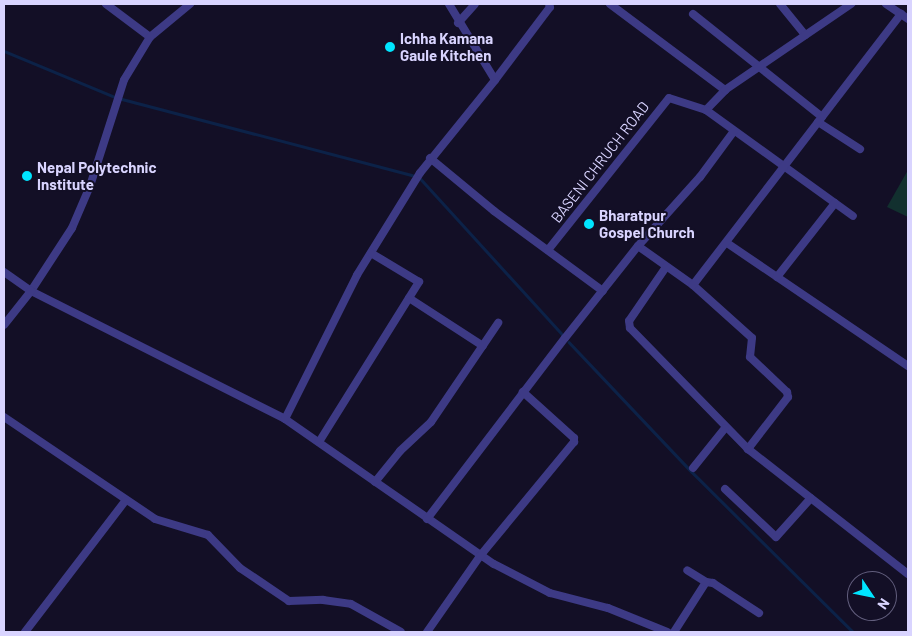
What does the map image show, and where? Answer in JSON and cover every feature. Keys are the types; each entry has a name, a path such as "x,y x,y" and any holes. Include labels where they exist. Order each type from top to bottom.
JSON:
{"street":[{"path":"106,4 150,37"},
{"path":"4,325 31,291 72,228 90,186 124,80 150,37 190,4"},
{"path":"449,4 458,23 494,80"},
{"path":"458,23 475,4"},
{"path":"284,419 371,252 430,158 494,80 550,7 549,4"},
{"path":"610,4 724,90"},
{"path":"780,4 805,35"},
{"path":"851,4 724,90 706,110 852,216"},
{"path":"886,4 908,19"},
{"path":"692,14 820,120 860,149"},
{"path":"693,285 727,243 900,14"},
{"name":"BASENI CHRUCH ROAD","path":"548,250 669,98 706,110"},
{"path":"426,519 638,246 695,184 734,130"},
{"path":"430,158 603,291"},
{"path":"777,276 835,202"},
{"path":"727,243 908,366"},
{"path":"638,246 693,285 752,338 750,357 787,392 788,397 748,449"},
{"path":"319,442 419,282 371,252"},
{"path":"666,267 629,320 630,328 725,428 748,449 908,574"},
{"path":"4,272 31,291 284,419 480,556 550,593 608,608 667,632"},
{"path":"409,298 483,346"},
{"path":"375,482 400,451 430,422 498,323"},
{"path":"427,632 480,556 574,442 574,438 523,392"},
{"path":"4,417 155,519 208,536 240,568 289,601 323,600 351,604 401,632"},
{"path":"693,468 725,428"},
{"path":"724,489 776,537 811,498"},
{"path":"25,632 126,501"},
{"path":"688,570 706,582 713,583 759,613"},
{"path":"674,632 706,582"}],"green space":[{"path":"908,170 908,217 887,207"}],"waterway":[{"path":"4,51 115,97"},
{"path":"122,99 412,175"},
{"path":"420,178 563,335"},
{"path":"569,342 691,471 853,632"}],"place":[{"name":"Ichha Kamana Gaule Kitchen","path":"390,47"},
{"name":"Nepal Polytechnic Institute","path":"27,176"},
{"name":"Bharatpur Gospel Church","path":"589,224"}]}
